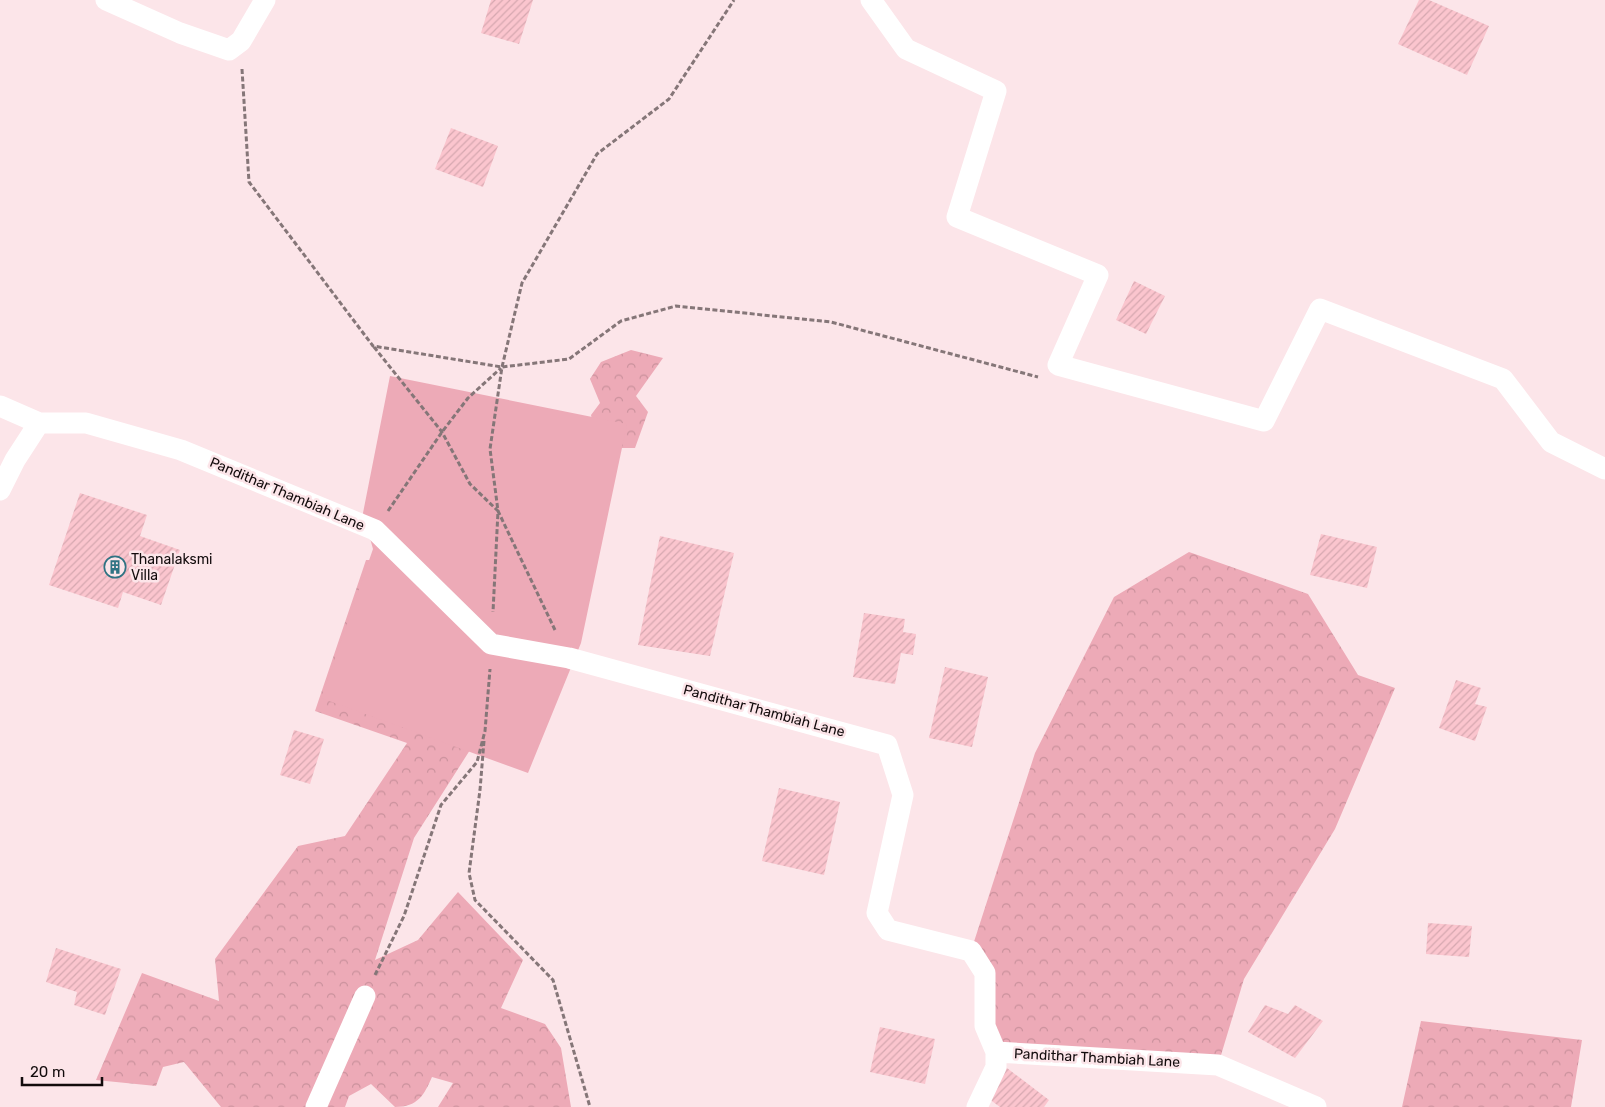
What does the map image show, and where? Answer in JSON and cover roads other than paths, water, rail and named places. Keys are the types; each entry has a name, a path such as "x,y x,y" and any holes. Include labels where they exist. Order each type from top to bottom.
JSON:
{"street":[{"path":"106,0 180,33 229,50 241,41 265,0"},
{"path":"871,0 906,49 996,91 957,216 1098,275 1058,365 1264,421 1320,309 1503,379 1551,442 1605,470"},
{"name":"Pandithar Thambiah Lane","path":"0,406 40,423 86,423 181,450 375,530 491,644 569,658 887,745 903,795 877,913 888,930 971,951 985,973 985,1026 996,1052 1218,1065 1316,1107"},
{"path":"0,490 14,460 40,423"},
{"path":"316,1107 365,996"},
{"path":"976,1107 996,1067 996,1052"}],"place":[{"name":"Thanalaksmi Villa","path":"115,567"}]}
